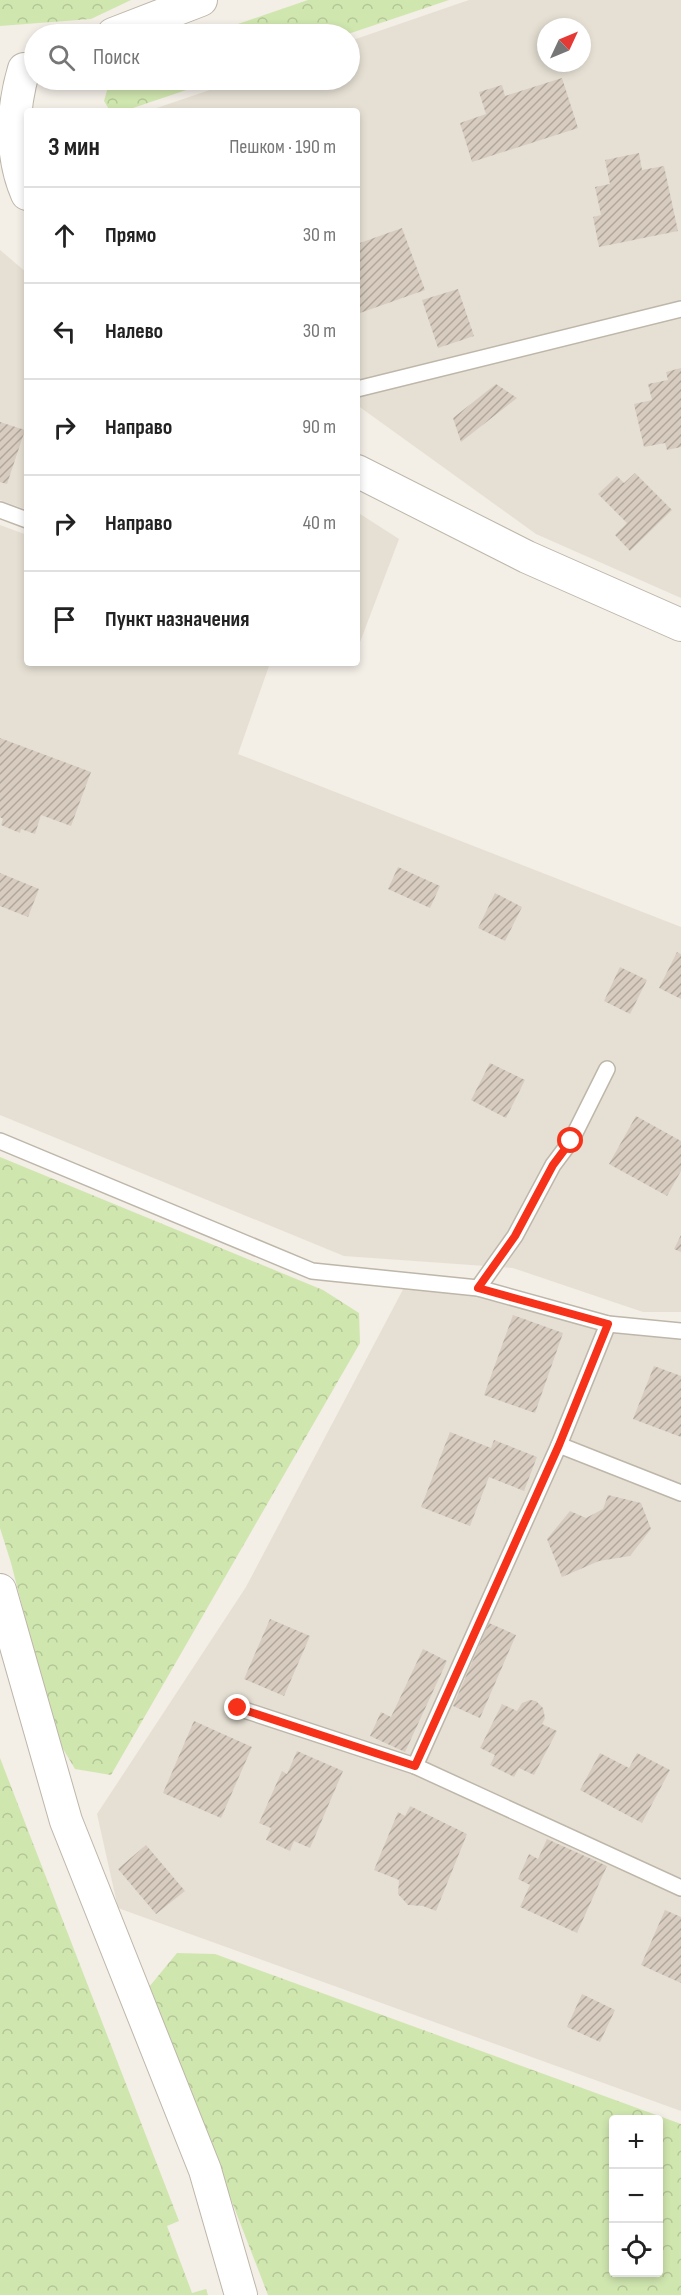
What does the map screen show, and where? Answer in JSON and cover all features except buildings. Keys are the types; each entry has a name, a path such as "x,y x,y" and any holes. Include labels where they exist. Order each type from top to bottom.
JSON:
{"street":[{"path":"139,24 201,0"},
{"path":"20,68 15,98 15,132 20,177 24,187"},
{"path":"360,473 527,557 681,625"},
{"path":"0,1590 66,1821 205,2170 241,2295"}],"lane":[{"path":"360,388 681,309"},
{"path":"0,510 24,519"},
{"path":"478,1288 515,1236 553,1165 571,1141 607,1069"},
{"path":"0,1141 312,1271 478,1288 608,1324 681,1331"},
{"path":"415,1766 559,1445 608,1324"},
{"path":"559,1445 681,1493"},
{"path":"238,1708 415,1766 681,1888"}],"shaded area":[{"path":"469,0 681,0 681,598 536,534 360,407 360,108 157,108 210,90 360,90 360,38"},
{"path":"0,250 24,270 24,509 0,500"},
{"path":"360,514 399,539 360,642"},
{"path":"0,525 24,534 24,666 269,666 238,754 681,927 681,1312 643,1312 513,1268 344,1256 0,1115"},
{"path":"408,1280 639,1336 681,1337 681,2111 118,1908 97,1814 246,1587"}],"green space":[{"path":"0,0 131,0 91,19 0,26"},
{"path":"308,0 449,0 360,30 360,24 238,24"},
{"path":"107,90 186,90 133,108 108,108 104,101"},
{"path":"0,1157 323,1290 359,1313 360,1343 111,1775 75,1769 56,1737 0,1528"},
{"path":"0,1758 179,2221 167,2226 192,2293 206,2289 208,2295 0,2295"},
{"path":"177,1953 215,1954 656,2115 609,2115 609,2277 663,2277 663,2117 681,2124 681,2295 268,2295 149,1987"}],"route":[{"path":"238,1708 415,1766 559,1445 608,1324 478,1288 515,1236 553,1165 571,1141"}]}
